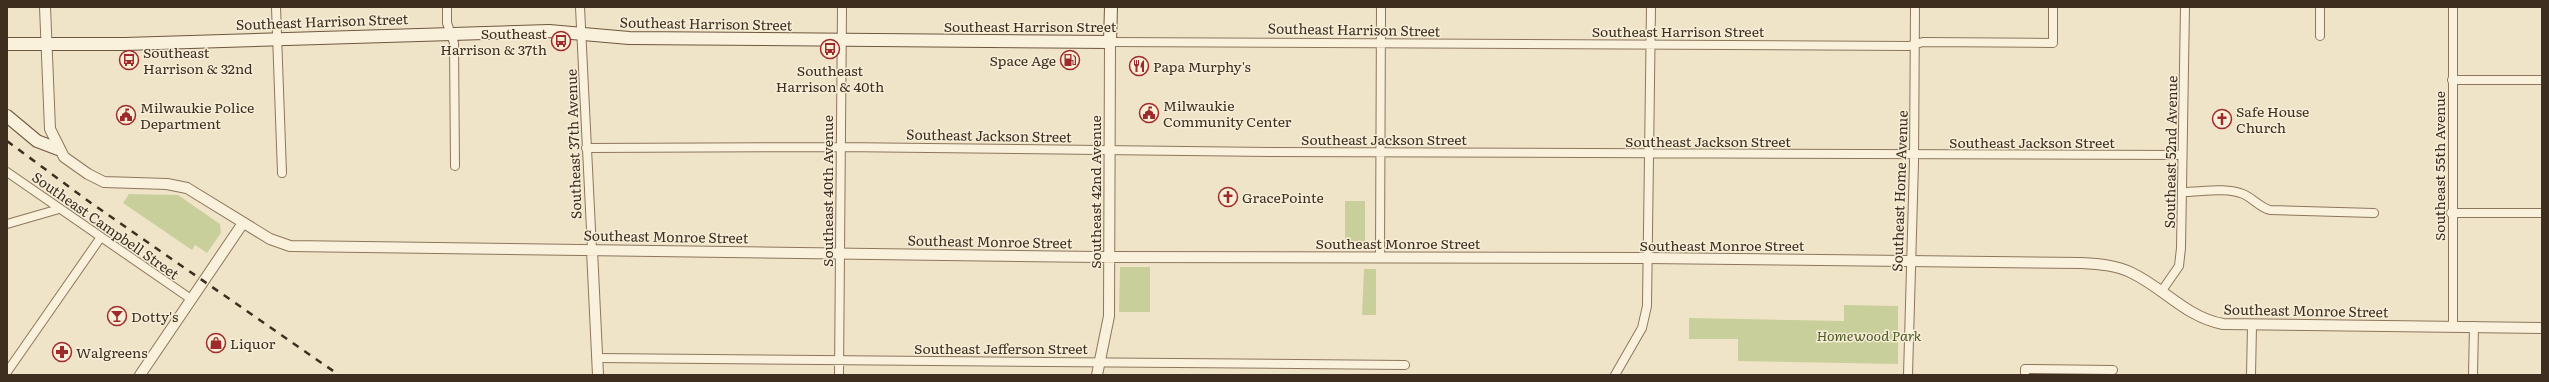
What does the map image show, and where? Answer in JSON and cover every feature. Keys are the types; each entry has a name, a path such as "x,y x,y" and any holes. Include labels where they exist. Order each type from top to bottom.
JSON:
{"main road":[{"name":"Southeast 42nd Avenue","path":"1110,42 1111,7"},
{"name":"Southeast Harrison Street","path":"7,44 125,44 278,37 549,31 629,38 1110,42"},
{"path":"7,116 37,141 58,148"}],"street":[{"name":"Southeast Monroe Street","path":"45,7 50,129 58,148 69,161 99,180 114,183 166,184 182,187 198,193 270,239 290,246 568,248 592,250 1109,256 1647,258 2109,265 2132,273 2179,306 2201,318 2223,324 2252,326 2453,325 2542,328"},
{"path":"276,7 282,173"},
{"path":"447,7 447,23 454,43 455,166"},
{"name":"Southeast 37th Avenue","path":"580,7 598,375"},
{"name":"Southeast 40th Avenue","path":"839,375 842,7"},
{"path":"1380,257 1379,150 1381,7"},
{"path":"1615,375 1646,319 1651,7"},
{"name":"Southeast Home Avenue","path":"1908,375 1915,7"},
{"name":"Southeast Harrison Street","path":"1110,42 1650,46 1914,46 1924,42 2053,43 2053,7"},
{"name":"Southeast 52nd Avenue","path":"2161,292 2179,266 2182,192 2185,7"},
{"path":"2320,7 2320,36"},
{"name":"Southeast 55th Avenue","path":"2453,7 2451,213 2453,325"},
{"name":"Southeast 42nd Avenue","path":"1097,375 1109,326 1110,42"},
{"path":"2452,80 2542,80"},
{"name":"Southeast Jackson Street","path":"586,148 840,147 1109,150 1379,150 1649,154 2182,155"},
{"name":"Southeast Campbell Street","path":"7,172 191,299"},
{"path":"2182,192 2235,192 2249,197 2261,207 2270,210 2374,213"},
{"path":"7,224 59,209"},
{"path":"2451,213 2542,213"},
{"path":"140,375 243,223"},
{"path":"7,372 101,237"},
{"path":"2251,375 2252,326"},
{"path":"2473,375 2474,326"},
{"name":"Southeast Jefferson Street","path":"597,358 1405,365"},
{"path":"2025,372 2113,370"}],"green space":[{"path":"129,194 178,195 220,224 221,233 207,253 195,245 192,250 123,203"},
{"path":"1345,201 1365,201 1365,242 1345,241"},
{"path":"1120,267 1150,267 1150,312 1119,312"},
{"path":"1364,269 1376,269 1376,315 1362,315"},
{"name":"Homewood Park","path":"1844,305 1898,306 1898,364 1738,361 1738,339 1689,339 1689,318 1844,321"}],"railway":[{"path":"7,141 91,203 339,375"}],"place":[{"name":"Southeast Harrison & 37th","path":"561,41"},
{"name":"Southeast Harrison & 40th","path":"830,49"},
{"name":"Southeast Harrison & 32nd","path":"129,60"},
{"name":"Space Age","path":"1070,60"},
{"name":"Papa Murphy's","path":"1139,66"},
{"name":"Milwaukie Community Center","path":"1149,113"},
{"name":"Milwaukie Police Department","path":"126,115"},
{"name":"Safe House Church","path":"2222,119"},
{"name":"GracePointe","path":"1228,197"},
{"name":"Dotty's","path":"117,316"},
{"name":"Liquor","path":"216,343"},
{"name":"Walgreens","path":"62,352"}]}
